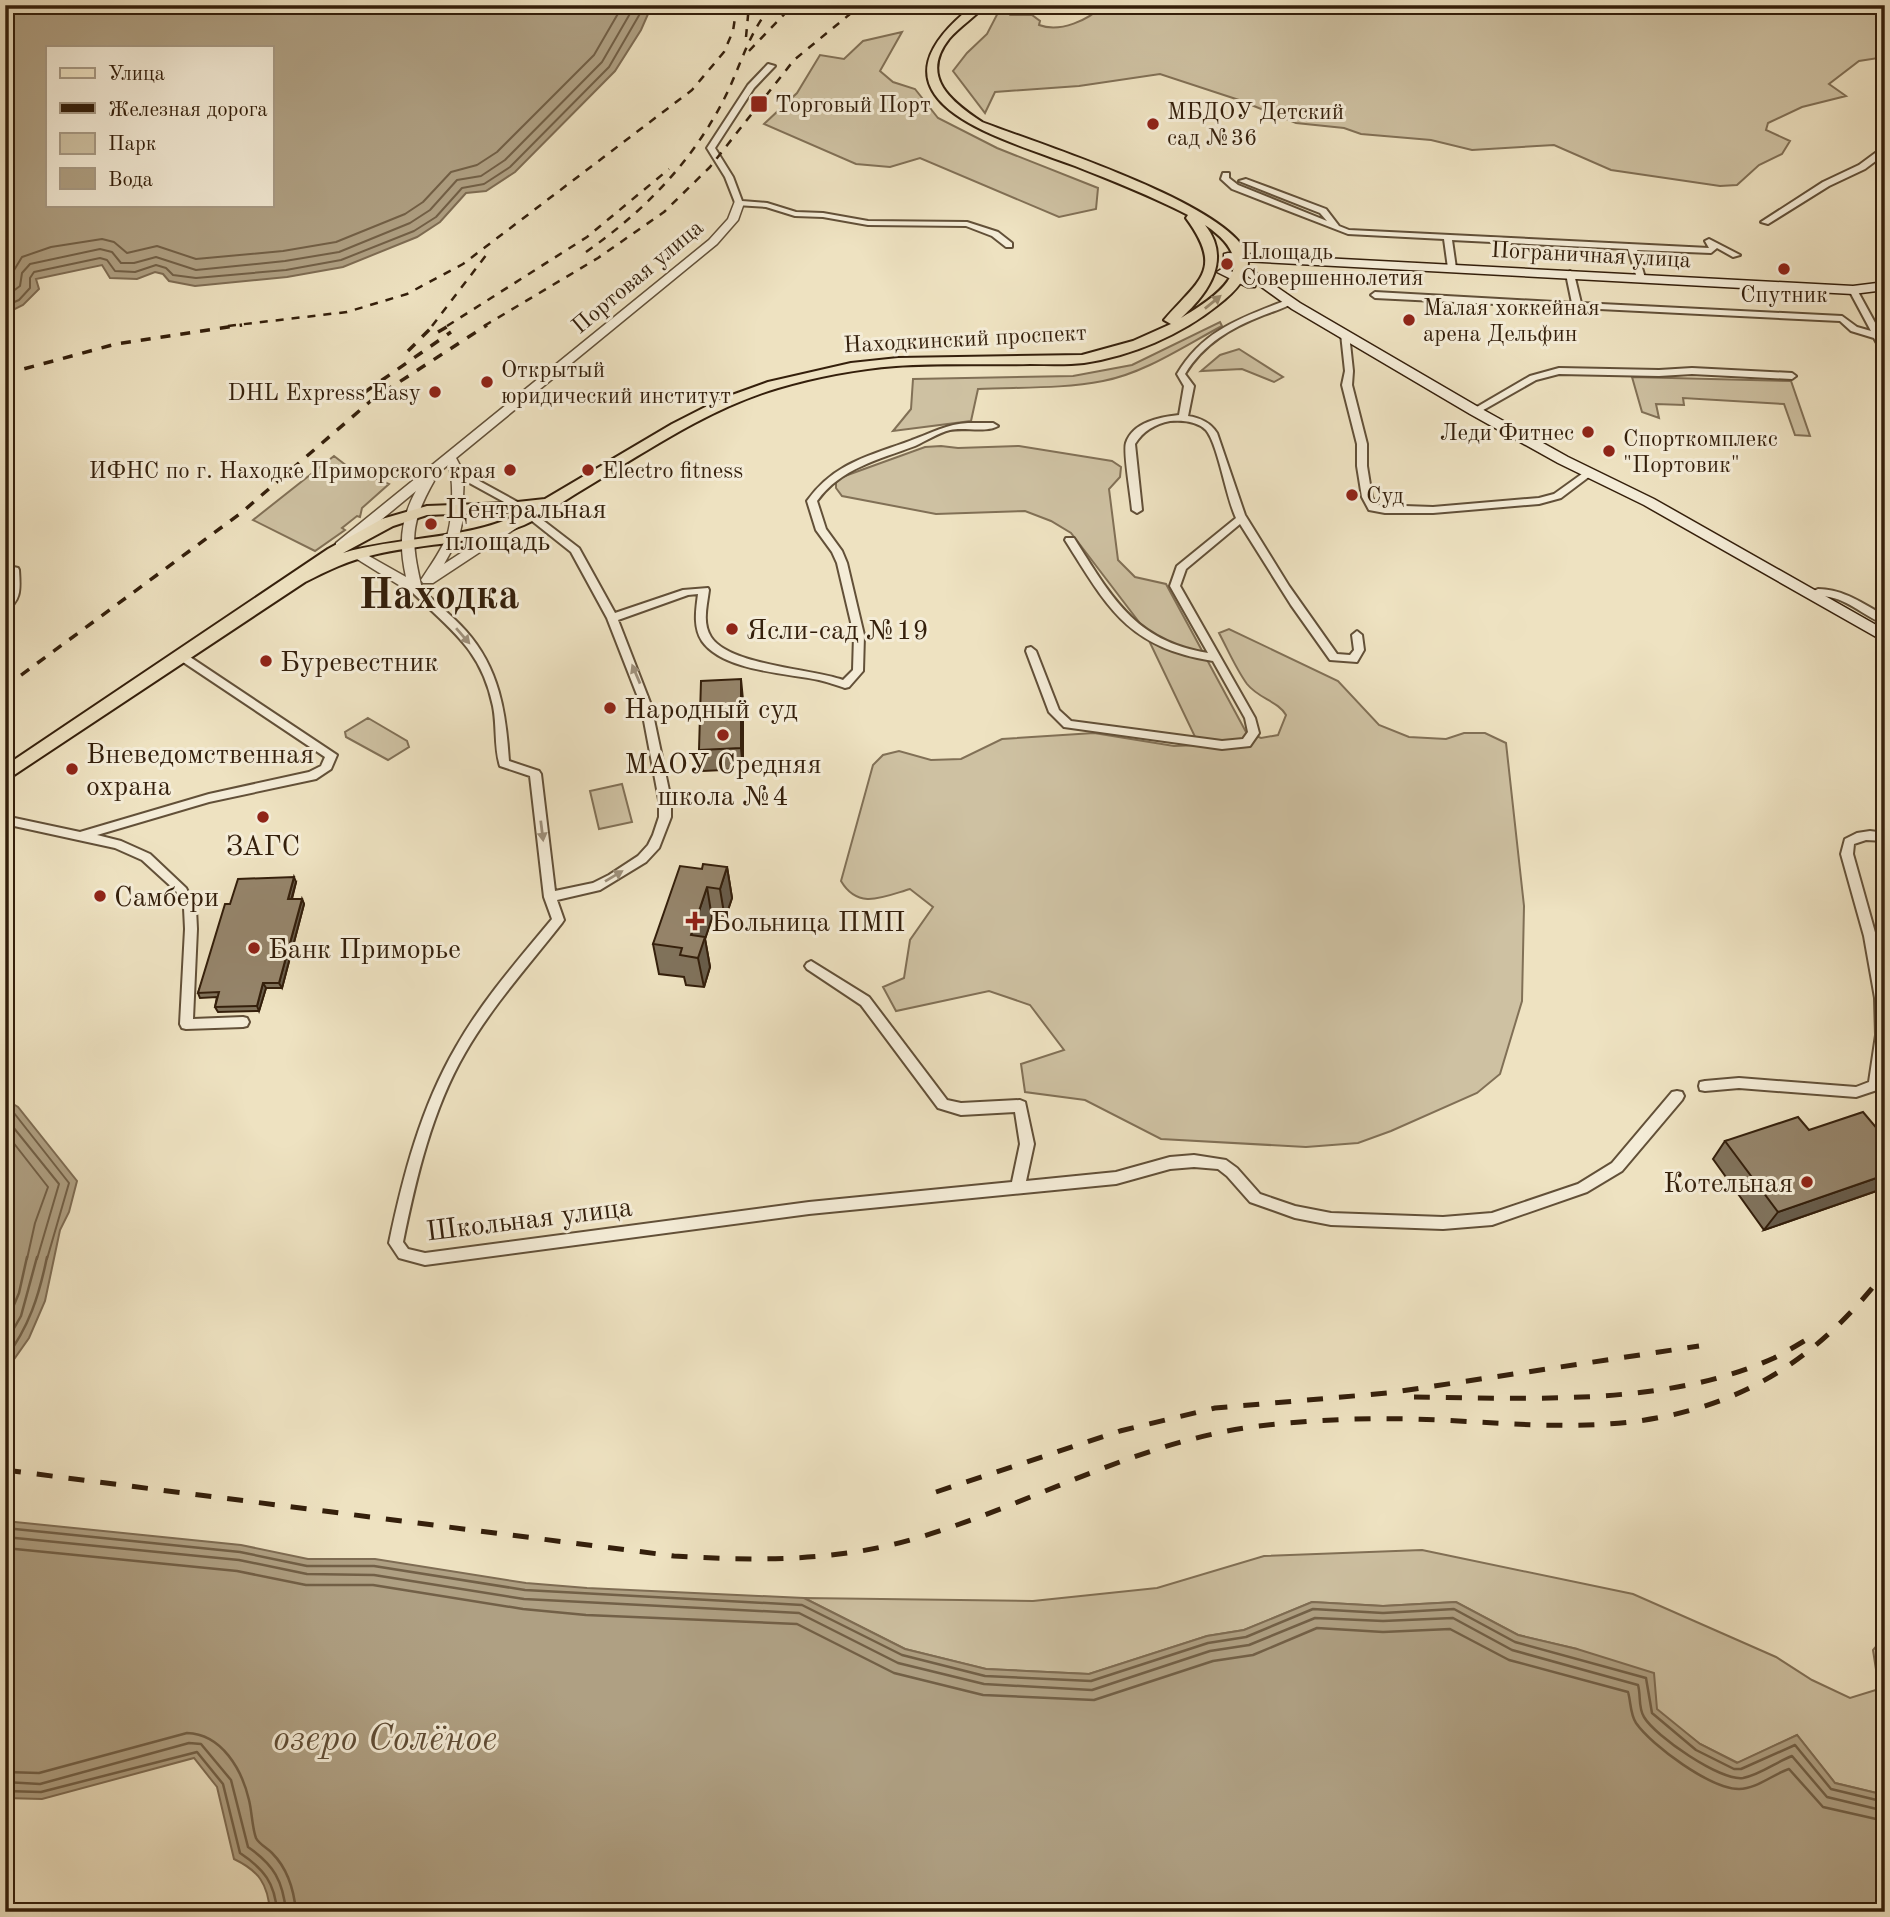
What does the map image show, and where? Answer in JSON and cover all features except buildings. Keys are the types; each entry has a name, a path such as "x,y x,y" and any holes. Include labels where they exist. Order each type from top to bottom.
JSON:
{"main road":[{"path":"981,5 949,29 933,55 931,75 949,105 978,125 1157,194 1221,228 1234,242 1237,265 1235,272 1217,268"},
{"path":"1157,194 1200,226 1211,246 1217,268"},
{"name":"Пограничная улица","path":"1237,265 1295,260 1853,290 1884,288"},
{"path":"1237,265 1285,299 1475,411 1589,473 1649,502 1885,637"},
{"path":"1132,346 1201,311 1237,265"},
{"path":"1132,346 1161,328 1184,308 1217,268"},
{"name":"Находкинский проспект","path":"299,578 355,554 429,541 455,523 523,514 540,503 575,488 703,413 750,393 797,378 851,367 898,362 1069,360 1132,346"},
{"name":"Находкинский проспект","path":"5,775 299,578 336,550 379,525 408,520 433,510 447,512 455,519 455,523"},
{"name":"Находкинский проспект","path":"455,523 523,514"},
{"path":"408,520 409,536 429,541"}],"street":[{"path":"771,66 751,87 710,148 729,177 739,203 767,205 795,215 823,215 868,223 967,224 995,234 1009,245"},
{"path":"1765,222 1826,184 1862,167 1885,150"},
{"path":"1336,227 1323,211 1224,176 1235,187 1348,232 1711,251 1714,247 1709,241 1736,255"},
{"name":"Портовая улица","path":"336,550 713,242 733,220 739,203"},
{"path":"1448,237 1452,268"},
{"path":"1632,247 1641,278"},
{"path":"1570,274 1577,305"},
{"path":"1853,290 1885,350"},
{"path":"1375,295 1842,319 1854,329 1877,336"},
{"path":"1183,416 1189,386 1181,374 1195,352 1228,327 1285,299"},
{"path":"1345,334 1349,371 1347,385 1362,444 1362,466 1367,497 1372,508 1430,510 1530,502 1555,497 1589,473"},
{"path":"1475,411 1533,378 1559,371 1692,371 1792,376"},
{"path":"1137,510 1130,444 1132,439 1139,432 1162,421 1183,416 1200,421 1212,430 1236,508 1285,590 1334,657 1353,659 1359,650 1357,635"},
{"path":"612,618 687,592 704,590 699,620 707,642 722,655 799,674 834,679 845,684 858,671 857,623 842,563 821,530 812,501 821,485 836,473 864,460 925,439 944,429 993,426"},
{"path":"428,580 455,523 458,473 450,457"},
{"path":"415,589 405,544 408,520 435,470"},
{"path":"355,554 386,569 415,589 460,632 482,659 501,711 504,763 535,774 550,897 596,887 642,859 653,848 665,817 665,800 646,705 612,618 575,550 458,473"},
{"path":"415,589 523,514"},
{"path":"1031,651 1054,712 1068,724 1222,745 1246,743 1254,733 1250,718 1175,586 1181,568 1242,517"},
{"path":"1070,540 1108,600 1136,629 1175,650 1214,658"},
{"path":"5,568 14,570 15,594 5,608"},
{"path":"1810,595 1825,590 1835,593 1885,621"},
{"path":"81,836 209,798 312,776 324,770 329,763 331,755 181,655"},
{"path":"5,820 117,844 145,857 180,888 190,908 186,1024 243,1022"},
{"path":"1705,1086 1740,1083 1856,1092 1875,1085 1883,1021 1875,945 1847,854 1849,842 1855,837 1885,837"},
{"name":"Школьная улица","path":"550,897 558,920 494,1001 460,1051 441,1088 402,1211 396,1242 404,1254 425,1259 809,1208 968,1194 1018,1186"},
{"path":"811,966 865,1001 943,1104 961,1109 1020,1106 1027,1144 1018,1186 1116,1178 1170,1163 1194,1161 1221,1164 1232,1172 1255,1198 1295,1212 1331,1219 1443,1223 1492,1219 1582,1188 1617,1167 1677,1096"}],"green space":[{"path":"1351,4 1494,14 1517,10 1527,5 1885,5 1885,57 1859,61 1829,84 1846,96 1802,107 1768,123 1766,130 1790,141 1782,154 1759,165 1737,185 1720,186 1611,170 1554,145 1472,150 1431,140 1361,134 1344,128 1296,123 1239,100 1160,74 1079,86 995,92 985,113 953,71 987,34 1002,5 1019,5 1011,15 1032,15 1040,21 1039,25 1056,27 1074,24 1103,5"},
{"path":"902,32 880,71 893,82 915,89 938,118 997,148 1098,188 1096,209 1059,217 920,158 890,167 856,164 764,124 797,93 820,55 844,59 863,41"},
{"path":"1220,322 1222,326 1179,350 1119,377 1072,385 978,389 971,421 893,431 911,409 913,379 1073,376 1132,365"},
{"path":"1239,349 1283,377 1274,382 1242,369 1201,371 1220,355"},
{"path":"1632,377 1791,381 1810,436 1795,435 1784,404 1683,398 1684,405 1656,404 1659,418 1642,412"},
{"path":"1019,446 1112,461 1121,467 1120,477 1109,489 1118,560 1135,577 1166,584 1246,732 1261,738 1278,735 1286,715 1278,706 1252,689 1243,678 1219,633 1229,629 1338,681 1379,725 1409,737 1446,739 1464,733 1485,733 1506,743 1524,906 1522,1001 1500,1074 1477,1093 1358,1143 1306,1147 1161,1139 1085,1100 1025,1092 1021,1064 1064,1050 1030,1005 989,991 896,1011 883,987 904,978 910,940 933,907 910,889 881,898 863,898 855,896 841,881 873,765 883,755 899,751 931,760 961,759 1002,739 1094,733 1174,746 1199,745 1142,626 1071,533 1051,521 1025,511 936,514 842,496 836,488 836,482 842,477 925,447"},
{"path":"334,456 347,466 389,484 362,508 360,517 357,516 342,528 345,530 315,551 253,520"},
{"path":"368,718 407,741 409,747 388,760 346,737 345,732"},
{"path":"622,784 632,822 599,829 590,791"},
{"path":"1422,1550 1633,1594 1776,1657 1812,1680 1850,1698 1879,1689 1873,1650 1885,1636 1885,1795 1835,1783 1797,1735 1738,1763 1700,1744 1577,1649 1518,1635 1456,1602 1383,1606 1312,1602 1244,1630 1207,1636 1089,1674 986,1669 905,1649 804,1598 1033,1601 1157,1588 1264,1556"}],"water":[{"path":"5,5 652,5 641,30 615,71 515,172 486,191 466,193 440,222 417,237 343,267 287,277 195,286 169,281 163,274 155,272 137,279 110,278 102,265 36,279 39,289 23,305 5,314"},
{"path":"5,1099 18,1107 77,1181 69,1212 60,1230 45,1301 29,1338 5,1372"},
{"name":"озеро Солёное","path":"5,1521 241,1545 308,1559 375,1559 526,1583 804,1598 905,1649 986,1669 1089,1674 1207,1636 1244,1630 1312,1602 1383,1606 1456,1602 1518,1635 1577,1649 1654,1673 1657,1709 1700,1744 1737,1763 1797,1735 1835,1783 1885,1795 1885,1912 270,1912 261,1880 250,1868 234,1859 217,1787 194,1758 42,1799 5,1798"}],"railway":[{"path":"228,326 347,312 407,294 463,264 692,90 724,52 733,31 737,5"},
{"path":"746,37 749,5"},
{"path":"586,252 649,200 668,181 701,139 728,91 752,36 772,5"},
{"path":"749,51 793,5"},
{"path":"484,326 598,258 664,212 710,167 794,60 861,5"},
{"path":"447,326 587,237 669,169"},
{"path":"432,326 487,254"},
{"path":"5,374 116,344 242,325"},
{"path":"408,351 434,325"},
{"path":"438,332 450,325"},
{"path":"5,687 241,513 373,399 487,325"},
{"path":"365,392 451,332"},
{"path":"5,1470 674,1556 735,1559 827,1556 917,1538 1128,1459 1214,1434 1259,1426 1372,1419 1600,1425 1663,1417 1695,1409 1752,1387 1802,1356 1845,1318 1885,1272"},
{"path":"1414,1397 1597,1396 1688,1385 1732,1374 1774,1358 1816,1334"},
{"path":"936,1492 1120,1431 1215,1408 1388,1393 1699,1346"}],"place":[{"name":"Торговый Порт","path":"759,104"},
{"name":"МБДОУ Детский сад №36","path":"1153,124"},
{"name":"Площадь Совершеннолетия","path":"1227,264"},
{"name":"Спутник","path":"1784,269"},
{"name":"Малая хоккейная арена Дельфин","path":"1409,320"},
{"name":"Открытый юридический институт","path":"487,382"},
{"name":"DHL Express Easy","path":"435,392"},
{"name":"Леди Фитнес","path":"1588,432"},
{"name":"Спорткомплекс \"Портовик\"","path":"1609,451"},
{"name":"ИФНС по г. Находке Приморского края","path":"510,470"},
{"name":"Electro fitness","path":"588,470"},
{"name":"Суд","path":"1352,495"},
{"name":"Центральная площадь","path":"431,524"},
{"name":"Ясли-сад №19","path":"732,629"},
{"name":"Буревестник","path":"266,661"},
{"name":"Народный суд","path":"610,708"},
{"name":"МАОУ Средняя школа №4","path":"723,735"},
{"name":"Вневедомственная охрана","path":"72,769"},
{"name":"ЗАГС","path":"263,817"},
{"name":"Самбери","path":"100,896"},
{"name":"Больница ПМП","path":"695,921"},
{"name":"Банк Приморье","path":"254,948"},
{"name":"Котельная","path":"1807,1182"}],"district":[{"name":"Находка","path":"439,593"}]}
